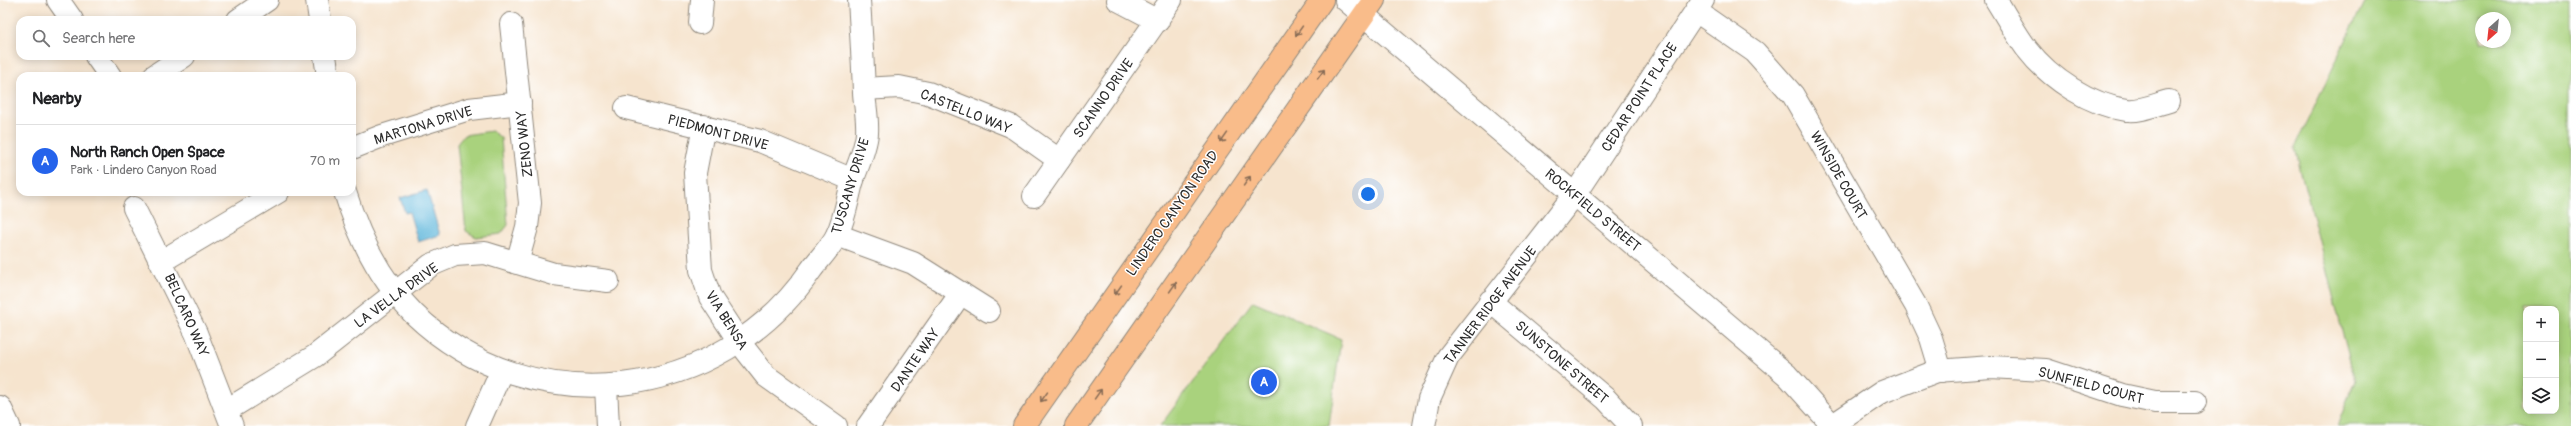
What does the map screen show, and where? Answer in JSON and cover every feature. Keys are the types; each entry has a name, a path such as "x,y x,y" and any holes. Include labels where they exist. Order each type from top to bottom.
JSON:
{"main road":[{"name":"LINDERO CANYON ROAD","path":"1024,426 1322,0"},
{"path":"1076,426 1369,7"}],"street":[{"path":"58,0 69,16"},
{"path":"244,16 267,0"},
{"path":"317,0 319,16"},
{"path":"700,23 702,0"},
{"name":"TUSCANY DRIVE","path":"345,196 355,224 372,258 396,293 414,314 442,337 470,355 502,370 555,384 606,388 642,383 676,375 709,361 740,343 767,322 797,292 837,235 867,134 859,0"},
{"path":"1118,0 1158,21"},
{"name":"SCANNO DRIVE","path":"1034,196 1158,21 1171,0"},
{"name":"ROCKFIELD STREET","path":"1346,0 1369,7 1575,194 1787,375 1833,426"},
{"path":"1996,0 2027,49 2045,68 2068,86 2095,102 2128,111 2168,101"},
{"name":"CEDAR POINT PLACE","path":"1575,194 1699,5"},
{"name":"WINSIDE COURT","path":"1699,5 1755,52 1794,95 1916,306 1931,338 1941,371"},
{"name":"ZENO WAY","path":"511,24 530,203 527,227 517,263"},
{"path":"99,60 107,72"},
{"path":"160,72 178,60"},
{"path":"326,60 327,72"},
{"name":"CASTELLO WAY","path":"864,89 899,87 928,93 1011,126 1059,160"},
{"name":"MARTONA DRIVE","path":"356,146 382,136 469,109 520,103"},
{"name":"PIEDMONT DRIVE","path":"626,108 760,141 853,180"},
{"name":"VIA BENSA","path":"704,126 695,173 701,270 710,297 740,343 766,376 836,426"},
{"name":"TANNER RIDGE AVENUE","path":"1424,426 1430,399 1448,357 1490,301 1575,194"},
{"path":"162,261 271,196"},
{"name":"BELCARO WAY","path":"134,208 162,261 196,333 230,418"},
{"path":"837,235 913,263 989,311"},
{"name":"LA VELLA DRIVE","path":"230,418 316,356 431,265 456,256 485,253 554,274 608,281"},
{"name":"DANTE WAY","path":"868,426 961,293"},
{"name":"SUNSTONE STREET","path":"1490,301 1606,399 1631,426"},
{"name":"SUNFIELD COURT","path":"1833,426 1882,392 1941,371 1991,367 2046,370 2122,395 2155,402 2195,402"},
{"path":"477,426 502,370"},
{"path":"606,388 608,426"},
{"path":"0,407 9,426"}],"green space":[{"path":"2365,0 2571,0 2571,426 2337,426 2355,381 2295,148"},
{"path":"492,131 501,138 508,225 501,234 476,237 466,231 457,144 464,135"},
{"path":"1253,301 1341,339 1329,426 1160,426"}],"water":[{"path":"427,190 440,235 418,242 409,212 405,213 400,198"}],"place":[{"name":"North Ranch Open Space","path":"1264,382"}]}
